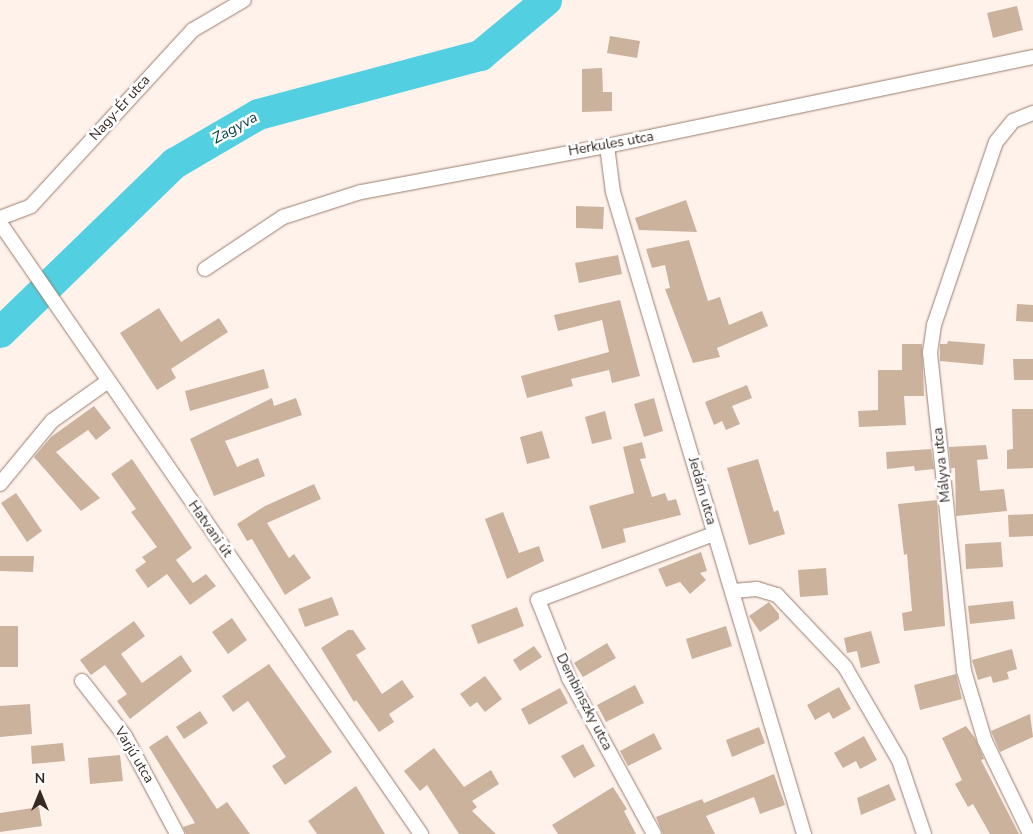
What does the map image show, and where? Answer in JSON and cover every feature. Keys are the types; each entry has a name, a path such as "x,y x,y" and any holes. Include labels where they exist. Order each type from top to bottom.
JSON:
{"street":[{"name":"Nagy-Ér utca","path":"0,218 32,206 193,30 244,0"},
{"name":"Herkules utca","path":"205,269 284,217 361,192 607,146 1033,56"},
{"name":"Mályva utca","path":"1030,834 985,741 964,671 930,353 934,325 996,142 1013,121 1033,113"},
{"name":"Jedám utca","path":"607,146 613,192 804,834"},
{"name":"Hatvani út","path":"0,223 17,251 75,332 421,834"},
{"path":"0,484 52,421 108,381"},
{"name":"Dembinszky utca","path":"654,834 569,678 538,600 714,534"},
{"path":"733,591 757,589 777,595 845,667 899,760 924,834"},
{"name":"Varjú utca","path":"82,681 125,736 177,834"}],"building":[{"path":"1017,6 1023,30 993,38 987,13"},
{"path":"610,36 640,41 637,58 607,53"},
{"path":"602,68 603,92 612,92 612,111 582,112 582,69"},
{"path":"686,200 697,232 639,230 635,218"},
{"path":"576,206 604,207 603,229 576,228"},
{"path":"689,240 708,301 720,297 729,325 762,311 768,326 717,348 720,357 693,363 665,289 670,288 665,265 652,268 646,249"},
{"path":"618,255 622,274 579,283 575,263"},
{"path":"620,300 640,376 612,383 609,370 571,379 573,386 527,398 521,376 609,352 602,320 558,331 554,315"},
{"path":"1017,304 1033,305 1033,322 1016,321"},
{"path":"159,308 181,342 219,318 228,332 171,369 176,378 157,390 120,333"},
{"path":"948,341 985,344 983,365 940,361 940,344 947,344"},
{"path":"902,344 922,344 924,396 904,396 906,425 859,427 858,411 878,410 878,370 902,370"},
{"path":"1013,359 1033,359 1033,380 1014,380"},
{"path":"264,369 269,388 190,411 185,391"},
{"path":"747,385 752,398 732,406 740,424 726,430 722,421 714,425 705,402"},
{"path":"272,398 274,406 296,398 302,415 225,441 237,467 258,458 265,476 214,496 190,439"},
{"path":"654,398 663,431 644,437 634,404"},
{"path":"94,406 111,428 96,440 88,430 56,452 100,498 81,511 34,457 51,437"},
{"path":"1012,409 1033,409 1033,468 1007,469 1007,450 1013,449"},
{"path":"605,411 612,439 592,444 585,417"},
{"path":"542,431 550,458 527,464 520,437"},
{"path":"642,442 646,458 640,459 652,497 665,493 668,501 676,499 681,515 623,529 626,542 602,549 589,506 634,493 623,447"},
{"path":"986,445 988,459 977,460 980,491 1004,489 1007,511 956,516 955,468 951,468 949,447"},
{"path":"931,449 934,469 915,471 914,466 887,469 886,452"},
{"path":"132,459 192,548 176,560 193,583 206,574 216,586 190,605 167,574 148,588 135,570 146,562 142,557 157,547 131,512 136,509 111,474"},
{"path":"758,459 774,512 778,510 785,534 749,545 727,468"},
{"path":"314,484 321,499 267,523 289,558 294,554 311,578 285,595 252,539 247,541 237,524 265,506"},
{"path":"16,493 42,531 27,542 1,503"},
{"path":"937,500 945,626 904,631 902,613 912,611 907,554 904,555 898,504"},
{"path":"503,512 519,553 539,546 544,561 507,579 485,519"},
{"path":"1033,514 1033,536 1009,537 1008,515"},
{"path":"1001,542 1003,567 966,569 965,544"},
{"path":"701,552 707,571 700,573 706,580 690,594 680,582 666,587 658,569"},
{"path":"0,556 34,556 33,572 0,571"},
{"path":"826,568 828,595 800,597 798,570"},
{"path":"332,597 339,615 305,627 298,609"},
{"path":"1013,601 1015,619 970,624 968,606"},
{"path":"769,602 779,614 779,619 760,632 749,616"},
{"path":"517,607 524,626 478,644 471,625"},
{"path":"232,618 247,640 228,654 212,632"},
{"path":"134,621 145,636 121,654 142,683 181,655 192,671 130,719 117,701 127,694 105,665 91,675 80,660"},
{"path":"0,626 18,626 18,667 0,667"},
{"path":"726,626 732,646 692,659 686,639"},
{"path":"348,630 353,630 366,649 356,655 382,694 402,680 414,697 389,714 394,722 379,732 356,700 354,702 321,648"},
{"path":"871,631 880,663 861,668 857,651 847,653 844,638"},
{"path":"607,643 616,658 583,677 574,663"},
{"path":"534,646 542,657 520,671 513,660"},
{"path":"1012,649 1017,669 1007,672 1009,679 993,683 991,676 978,680 972,660"},
{"path":"269,664 332,752 285,785 272,766 286,757 248,701 233,712 222,696"},
{"path":"956,674 962,699 920,710 914,685"},
{"path":"485,676 502,699 485,712 477,702 470,707 460,694"},
{"path":"635,685 644,703 606,722 597,705"},
{"path":"839,687 851,709 833,719 829,712 815,720 807,705"},
{"path":"560,688 568,703 529,725 521,709"},
{"path":"30,704 32,734 0,737 0,706"},
{"path":"200,711 208,723 184,739 176,727"},
{"path":"1030,714 1033,737 1000,752 991,731"},
{"path":"966,726 975,738 984,759 981,760 1019,834 990,834 973,804 968,807 955,784 962,780 942,738"},
{"path":"759,727 765,743 732,757 726,740"},
{"path":"654,733 662,749 628,766 620,751"},
{"path":"167,735 217,809 227,802 250,834 186,834 183,827 195,823 149,747"},
{"path":"864,736 877,760 860,769 856,761 843,768 834,753"},
{"path":"63,743 65,761 32,764 31,746"},
{"path":"583,744 595,766 574,778 561,756"},
{"path":"434,748 464,787 491,770 499,784 472,801 477,807 472,811 496,834 459,834 427,785 420,791 404,771"},
{"path":"120,755 123,781 90,784 88,758"},
{"path":"774,774 785,805 760,814 754,797 706,816 715,834 663,834 656,817 702,799 704,803"},
{"path":"889,784 896,800 861,815 857,798"},
{"path":"356,786 385,834 317,834 308,821"},
{"path":"613,787 627,809 624,811 636,834 558,834 552,825"},
{"path":"39,807 42,826 0,832 0,813"}],"waterway":[{"name":"Zagyva","path":"0,332 174,163 258,114 480,55 546,0"}]}
